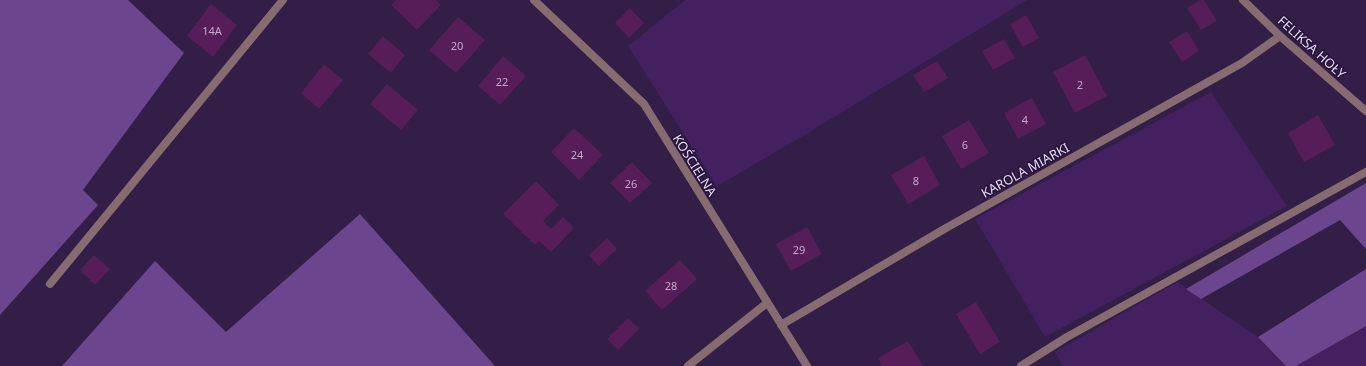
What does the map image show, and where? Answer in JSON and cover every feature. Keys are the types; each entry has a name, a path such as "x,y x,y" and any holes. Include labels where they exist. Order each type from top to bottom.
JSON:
{"street":[{"path":"50,284 283,0"},
{"name":"KOŚCIELNA","path":"534,0 644,104 807,366"},
{"name":"FELIKSA HOŁY","path":"1243,0 1280,36 1366,111"},
{"name":"KAROLA MIARKI","path":"781,325 966,216 1180,100 1242,63 1280,36"},
{"path":"1021,366 1074,333 1366,172"},
{"path":"688,366 767,303"}],"shaded area":[{"path":"0,0 128,0 184,53 83,190 98,205 0,315"},
{"path":"685,0 1027,0 793,142 717,186 628,46"},
{"path":"1211,92 1287,206 1045,337 975,219"},
{"path":"1366,183 1366,249 1340,220 1201,299 1186,289"},
{"path":"360,214 495,366 62,366 155,261 226,332"},
{"path":"1366,269 1366,326 1296,366 1286,366 1258,337"},
{"path":"1177,282 1258,337 1286,366 1063,366 1055,352"},
{"path":"1366,326 1366,366 1296,366"}],"building":[{"path":"396,0 436,0 441,5 417,30 391,5"},
{"path":"1200,0 1204,0 1217,21 1201,30 1187,8"},
{"path":"211,4 237,25 213,57 187,36"},
{"path":"630,8 644,23 629,38 615,23"},
{"path":"1026,15 1039,38 1023,47 1010,24"},
{"path":"458,17 485,40 456,73 429,50"},
{"path":"1187,31 1199,51 1182,62 1169,42"},
{"path":"383,36 405,55 391,73 368,54"},
{"path":"1004,39 1015,58 993,70 982,51"},
{"path":"1085,55 1107,96 1075,113 1053,72"},
{"path":"503,56 526,76 500,105 478,86"},
{"path":"937,61 948,78 924,92 913,75"},
{"path":"324,64 343,80 319,109 301,93"},
{"path":"387,84 418,110 401,130 370,104"},
{"path":"1032,98 1046,124 1018,139 1004,113"},
{"path":"1318,115 1335,145 1304,162 1288,133"},
{"path":"969,120 989,153 961,169 942,136"},
{"path":"574,128 603,155 579,180 551,152"},
{"path":"924,156 940,185 908,204 891,175"},
{"path":"632,162 652,183 630,203 610,183"},
{"path":"536,181 559,205 543,221 551,229 563,217 574,228 551,252 539,241 535,245 503,214"},
{"path":"807,227 822,254 791,271 776,244"},
{"path":"607,238 617,249 599,266 589,255"},
{"path":"94,255 110,269 95,285 80,270"},
{"path":"680,260 697,279 662,310 645,291"},
{"path":"976,302 1000,342 980,354 956,314"},
{"path":"628,318 639,329 618,350 607,339"},
{"path":"908,341 923,366 882,366 878,358"}]}
